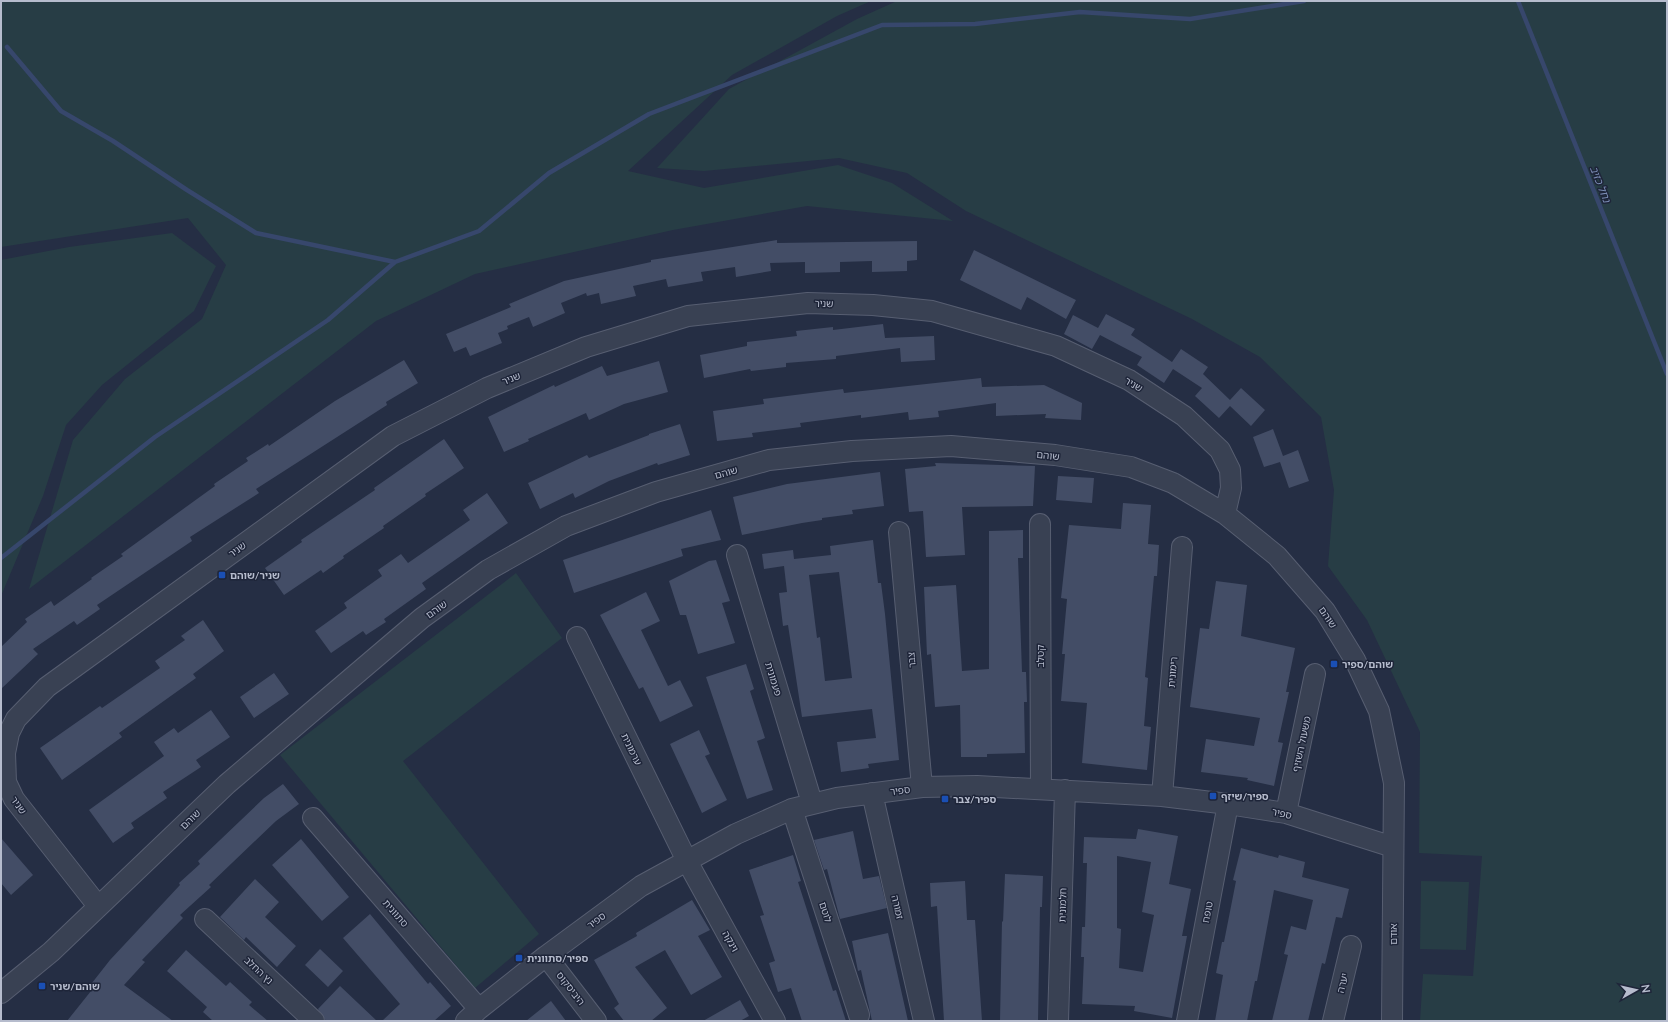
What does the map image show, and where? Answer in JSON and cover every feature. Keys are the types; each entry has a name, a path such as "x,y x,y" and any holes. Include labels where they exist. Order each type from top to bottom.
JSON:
{"street":[{"name":"שניר","path":"98,906 14,799 6,782 5,754 9,733 16,719 47,687 393,436 487,388 586,347 688,316 808,303 873,305 932,311 1056,346 1129,380 1184,416 1220,450 1230,470 1231,488 1225,514"},
{"name":"שוהם","path":"1,993 51,952 227,784 428,614 488,570 566,526 656,492 769,460 852,451 951,446 1055,455 1131,468 1173,483 1225,514 1277,556 1325,611 1355,660 1379,711 1394,783 1393,847"},
{"name":"קטלב","path":"1040,524 1041,789"},
{"name":"צבר","path":"899,532 922,787"},
{"name":"רימונית","path":"1162,796 1182,547"},
{"name":"פעמונית","path":"737,555 812,803"},
{"name":"ערמונית","path":"577,637 687,861"},
{"name":"משעול השזיף","path":"1286,813 1315,674"},
{"name":"ספיר","path":"473,1015 546,956 641,886 736,834 792,809 812,803 872,793 922,787 977,786 1162,796 1286,813 1393,847"},
{"name":"חלמונית","path":"1058,1021 1066,790"},
{"name":"זמורה","path":"872,793 924,1021"},
{"name":"טופח","path":"1187,1021 1228,804"},
{"name":"לוטם","path":"792,809 859,1015"},
{"name":"סתוונית","path":"313,818 473,1015"},
{"name":"אודם","path":"1392,1021 1393,847"},
{"name":"וינקה","path":"687,861 775,1021"},
{"name":"נץ החלב","path":"205,919 314,1021"},
{"name":"יערה","path":"1333,1021 1351,946"},
{"name":"היביסקוס","path":"546,956 596,1021"}],"shaded area":[{"path":"1,1 871,1 837,16 732,75 628,171 704,188 838,165 892,183 953,221 807,206 673,230 475,274 376,321 29,589 73,440 125,379 202,319 226,265 188,218 1,247"},
{"path":"897,1 1667,1 1667,1021 1420,1021 1423,974 1473,976 1482,856 1419,853 1420,732 1367,620 1328,566 1334,490 1321,417 1260,357 1192,319 966,211 907,173 839,158 704,171 657,168 729,89 857,19"},
{"path":"172,233 216,266 194,311 102,385 66,425 43,496 1,596 1,260 69,247"},
{"path":"516,573 562,638 403,761 539,934 475,988 280,755"},
{"path":"1421,881 1469,882 1466,950 1420,949"}],"building":[{"path":"777,240 777,243 917,241 917,260 907,261 907,271 872,272 872,261 840,262 840,272 805,273 805,262 770,263 771,271 736,277 735,267 701,272 703,281 668,287 666,279 633,286 636,296 601,304 599,293 587,296 586,293 561,303 565,313 533,327 529,317 507,326 508,329 498,333 502,343 470,356 466,347 454,352 446,334 511,307 509,304 564,281 651,262 651,260"},
{"path":"974,250 1076,300 1066,319 1027,297 1021,310 960,280"},
{"path":"1106,314 1135,329 1131,335 1172,362 1181,349 1208,367 1203,374 1230,400 1241,388 1265,410 1251,426 1230,406 1219,418 1195,396 1202,388 1173,369 1164,383 1137,365 1142,357 1100,335 1092,349 1064,334 1073,315 1098,328"},
{"path":"883,324 885,338 934,336 935,360 901,362 900,348 836,356 836,359 786,363 786,367 751,371 750,369 704,378 700,355 747,346 747,342 797,336 796,331 833,327 833,330"},
{"path":"404,360 418,383 386,402 387,405 256,489 259,493 190,537 192,541 97,605 100,609 77,625 74,621 33,649 38,654 1,689 1,647 27,622 25,619 51,601 54,606 92,579 91,578 123,556 121,554 215,486 214,484 248,461 246,458 268,444 269,446 335,401"},
{"path":"659,361 668,392 624,404 589,420 586,413 528,439 529,441 504,452 488,417 554,385 555,387 602,366 607,376"},
{"path":"981,378 982,387 1044,385 1082,403 1081,420 1045,418 1046,414 996,416 996,403 938,411 939,417 909,420 908,412 861,418 861,415 800,423 801,427 752,433 753,437 717,441 713,411 764,404 763,399 843,389 844,393"},
{"path":"680,424 690,455 658,465 657,463 609,481 575,498 573,493 540,509 528,483 587,455 589,458 649,434"},
{"path":"1273,429 1283,456 1298,450 1309,481 1289,488 1280,462 1264,467 1253,437"},
{"path":"444,439 464,468 425,494 426,496 383,526 384,528 343,556 344,558 323,573 321,570 284,595 265,568 302,542 301,540 375,490 374,488"},
{"path":"935,463 1035,466 1033,506 962,507 965,555 926,557 923,511 909,512 905,469 936,466"},
{"path":"880,472 884,506 852,510 853,514 822,518 822,520 742,535 733,497 787,484"},
{"path":"1058,476 1094,478 1092,503 1056,500"},
{"path":"487,493 508,523 422,583 426,589 384,619 386,622 366,635 363,631 331,653 315,631 347,608 344,603 382,576 378,570 401,554 408,563 470,520 463,510"},
{"path":"1123,503 1151,505 1148,544 1159,545 1157,576 1154,576 1145,677 1148,678 1144,726 1151,727 1147,770 1082,763 1087,703 1061,701 1065,654 1062,654 1067,599 1061,598 1069,525 1121,529"},
{"path":"711,510 721,540 681,549 683,556 574,593 563,560"},
{"path":"1023,530 1023,558 1018,558 1022,672 1026,672 1027,702 1024,702 1025,753 987,754 987,757 961,757 960,705 935,707 931,654 927,655 924,587 956,585 962,671 989,669 989,531"},
{"path":"873,540 878,583 881,583 885,614 899,760 868,764 869,768 841,772 837,742 876,738 872,709 802,717 788,625 783,626 779,593 787,592 784,566 764,569 762,554 793,550 794,559 831,555 830,546","holes":["839,572 852,678 825,681 820,637 817,638 809,575"]},
{"path":"716,560 730,601 722,603 735,643 698,654 686,615 680,615 669,581 709,561"},
{"path":"1216,581 1247,585 1241,636 1295,648 1286,692 1289,692 1278,742 1283,743 1274,786 1247,780 1248,778 1201,772 1206,739 1254,746 1260,718 1190,707 1200,628 1209,629"},
{"path":"646,592 660,621 641,630 668,686 680,680 693,706 660,722 643,687 639,689 600,615"},
{"path":"203,620 224,651 193,674 196,678 119,733 122,737 62,780 40,748 100,706 102,708 160,668 155,661 185,640 181,636"},
{"path":"746,664 754,689 750,691 765,738 757,741 773,790 747,799 706,677"},
{"path":"274,673 289,694 254,718 240,697"},
{"path":"211,710 230,737 196,760 201,767 163,792 167,798 131,823 134,828 113,843 89,810 164,756 154,742 174,728 178,733"},
{"path":"699,730 710,754 705,756 727,800 702,813 670,744"},
{"path":"283,784 299,804 276,821 209,885 211,887 180,915 183,918 142,960 145,962 124,985 173,1021 67,1021 91,991 88,988 110,960 180,885 179,883 200,864 198,861 264,798"},
{"path":"1138,829 1178,836 1169,884 1191,889 1182,936 1187,936 1172,1018 1134,1011 1135,1006 1082,1004 1084,957 1081,957 1082,927 1085,927 1087,863 1083,863 1084,837 1136,839","holes":["1117,856 1151,862 1142,912 1154,915 1143,972 1119,968 1121,929 1117,928"]},
{"path":"853,831 863,879 879,876 887,908 840,919 827,869 824,870 814,840"},
{"path":"1,838 33,875 11,895 1,883"},
{"path":"301,839 349,897 322,921 272,865"},
{"path":"1241,848 1278,858 1279,855 1305,862 1302,877 1349,889 1342,918 1336,917 1325,964 1322,963 1308,1021 1272,1021 1288,955 1284,954 1291,926 1306,930 1313,900 1274,890 1257,981 1255,981 1247,1021 1215,1021 1223,975 1216,973 1222,942 1224,942 1236,881 1233,880"},
{"path":"793,855 801,881 798,882 833,991 836,990 846,1021 802,1021 791,988 778,992 769,963 775,961 760,916 764,915 749,870"},
{"path":"1005,874 1043,876 1042,907 1040,907 1038,1021 1000,1021 1002,921 1003,922"},
{"path":"255,879 279,902 265,917 296,946 277,967 246,937 244,940 220,917"},
{"path":"965,881 967,920 975,920 982,1021 944,1021 937,906 931,907 930,883"},
{"path":"692,900 710,930 698,936 722,977 691,995 665,950 635,967 667,1008 651,1021 624,1021 614,1008 619,1004 594,960 637,936 636,933"},
{"path":"370,914 428,984 430,982 451,1006 434,1021 382,1021 400,1004 343,938"},
{"path":"888,933 908,1021 872,1021 861,970 858,971 852,941"},
{"path":"320,949 343,971 328,987 305,965"},
{"path":"186,950 226,986 230,982 252,1002 249,1005 268,1021 213,1021 203,1012 207,1007 167,971"},
{"path":"340,986 377,1021 326,1021 318,1009"},
{"path":"740,1000 749,1016 740,1021 703,1021"},
{"path":"551,1001 566,1021 526,1021"}],"waterway":[{"path":"1,558 155,437 328,320 395,262 479,231 549,173 649,114 882,25 975,24 1080,12 1190,19 1304,1"},
{"name":"נחל כזיב","path":"1518,1 1667,374"},
{"path":"7,47 61,111 113,141 256,233 395,262"}],"place":[{"name":"שניר/שוהם","path":"222,575"},
{"name":"שוהם/ספיר","path":"1334,664"},
{"name":"ספיר/שיזף","path":"1213,796"},
{"name":"ספיר/צבר","path":"945,799"},
{"name":"ספיר/סתוונית","path":"519,958"},
{"name":"שוהם/שניר","path":"42,986"}]}
